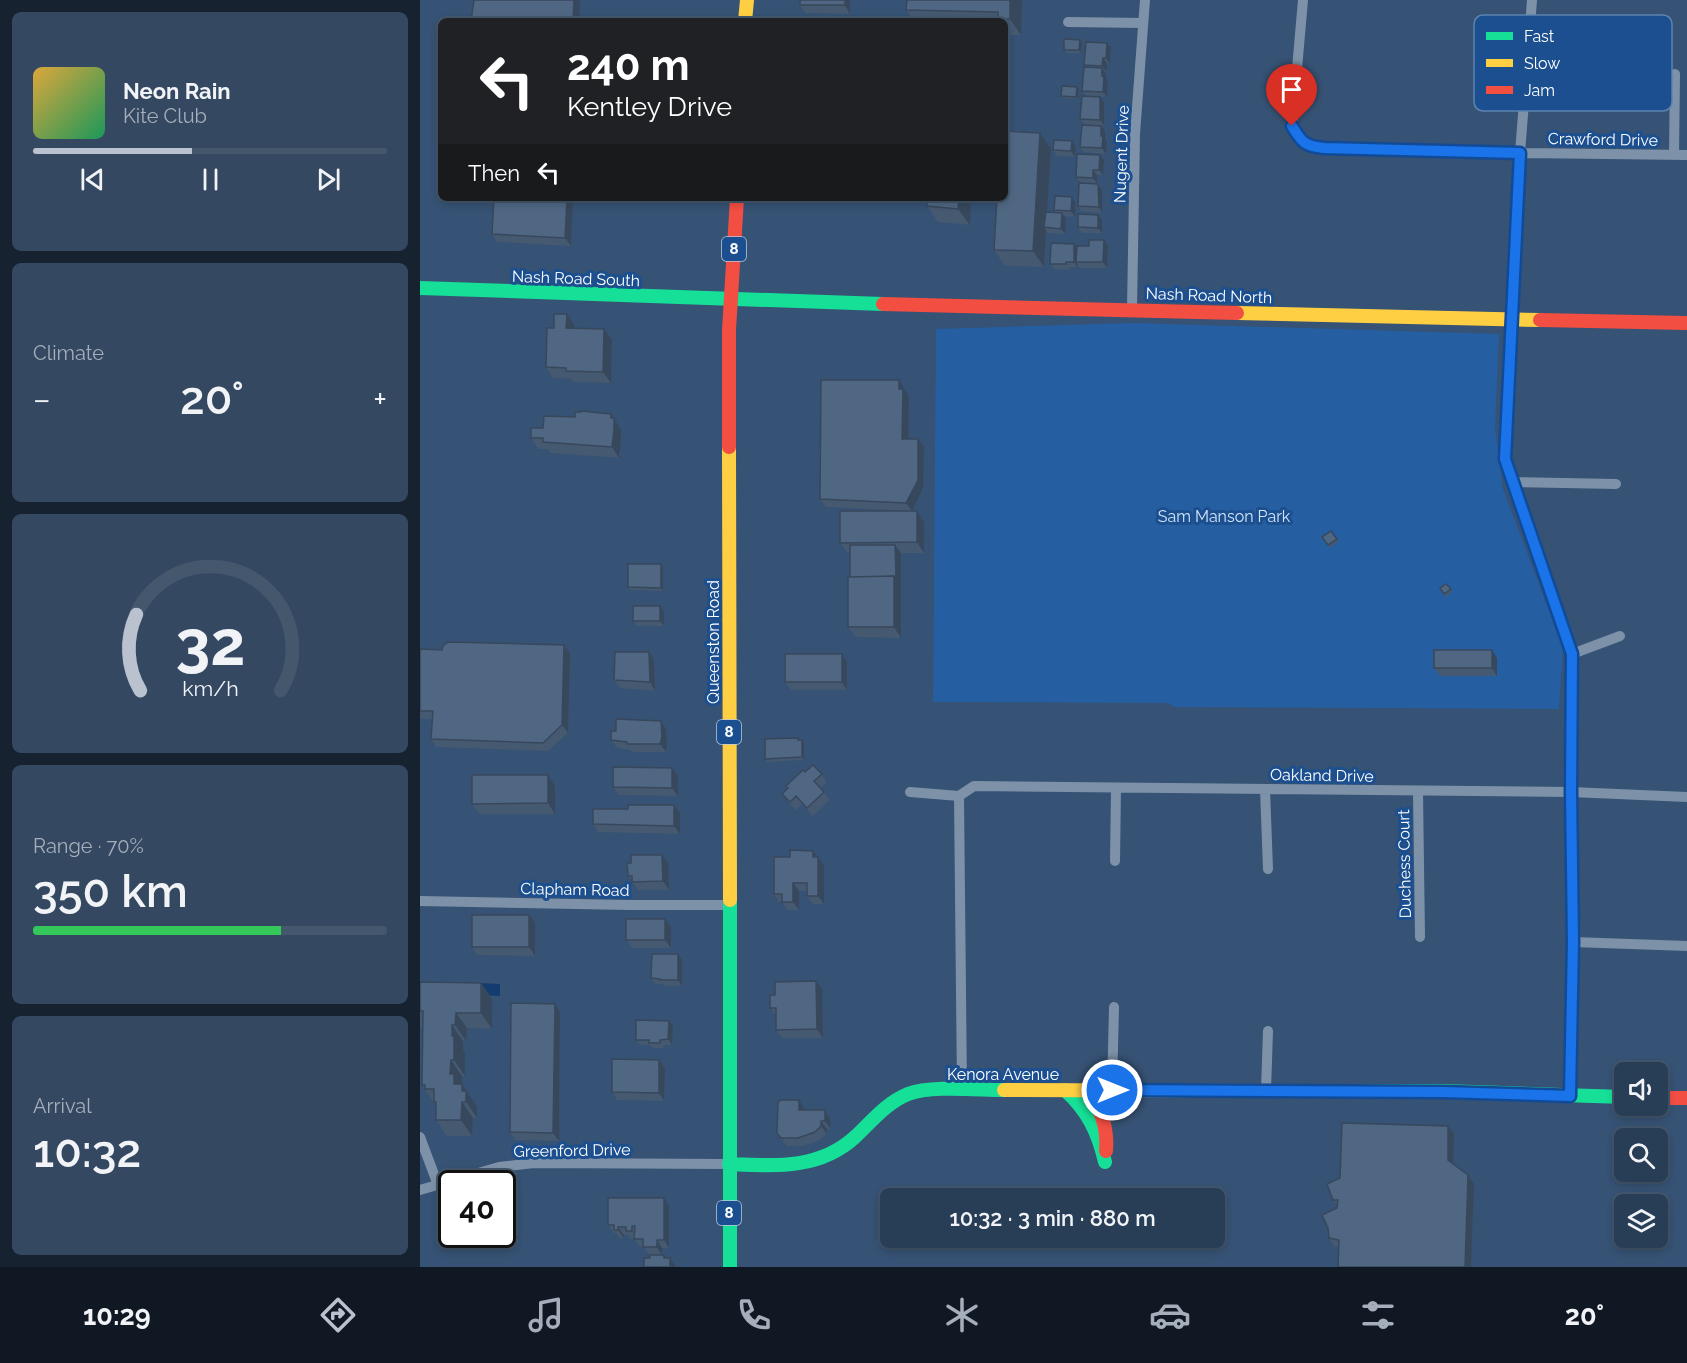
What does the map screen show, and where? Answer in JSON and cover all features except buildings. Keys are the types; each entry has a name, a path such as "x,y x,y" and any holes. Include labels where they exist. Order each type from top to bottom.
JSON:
{"main road":[{"path":"746,18 747,0"},
{"name":"Queenston Road","path":"730,1267 729,330 736,201"},
{"name":"Nash Road South","path":"420,288 731,299"},
{"name":"Nash Road North","path":"731,299 1512,320 1687,322"},
{"name":"Kenora Avenue","path":"729,1164 797,1165 819,1160 844,1145 896,1098 923,1090 1266,1090 1614,1097"},
{"path":"1065,1090 1084,1108 1095,1126 1105,1162 1108,1129 1102,1112 1089,1090"},
{"path":"1668,1098 1687,1098"}],"street":[{"name":"Nugent Drive","path":"1132,309 1136,134 1145,0"},
{"name":"Crawford Drive","path":"1303,0 1292,126 1300,141 1310,146 1520,153 1687,155"},
{"path":"1531,15 1532,0"},
{"path":"1068,22 1143,23"},
{"path":"1674,155 1675,74"},
{"path":"1523,111 1505,459 1572,654 1573,942 1570,1096"},
{"path":"1512,483 1616,484"},
{"path":"1572,654 1620,636"},
{"name":"Oakland Drive","path":"910,792 959,796 974,786 1571,792 1687,797"},
{"path":"1114,861 1116,788"},
{"path":"1264,789 1268,869"},
{"name":"Duchess Court","path":"1418,791 1420,937"},
{"path":"959,796 962,1090"},
{"name":"Clapham Road","path":"420,901 630,905 730,904"},
{"path":"1573,942 1687,946"},
{"path":"1112,1090 1114,1007"},
{"path":"1266,1090 1268,1031"},
{"path":"420,1137 438,1185"},
{"name":"Greenford Drive","path":"489,1170 534,1163 729,1164"},
{"name":"Greenford Drive","path":"420,1190 438,1185"}],"green space":[{"name":"Sam Manson Park","path":"1135,323 1499,334 1495,429 1503,489 1563,648 1559,709 1174,707 1168,703 933,702 936,329"}],"shaded area":[{"path":"478,983 500,984 500,996 478,995"}],"traffic: fast":[{"path":"420,288 883,304"},
{"path":"730,900 730,1267"},
{"path":"729,1164 779,1165 811,1161 841,1148 893,1102 918,1091 1004,1090"},
{"path":"1065,1090 1080,1106 1091,1123 1105,1162"},
{"path":"1290,1091 1443,1091 1614,1097"}],"traffic: slow":[{"path":"745,18 747,0"},
{"path":"1237,313 1540,320"},
{"path":"729,447 730,900"},
{"path":"1004,1090 1290,1091"}],"traffic: jam":[{"path":"729,447 729,330 737,201"},
{"path":"883,304 1237,313"},
{"path":"1540,320 1687,323"},
{"path":"1089,1091 1103,1120 1106,1151"},
{"path":"1668,1098 1687,1098"}],"route":[{"path":"1112,1090 1443,1092 1570,1096 1573,942 1572,654 1505,459 1520,153 1324,148 1310,146 1300,141 1292,126"}]}
